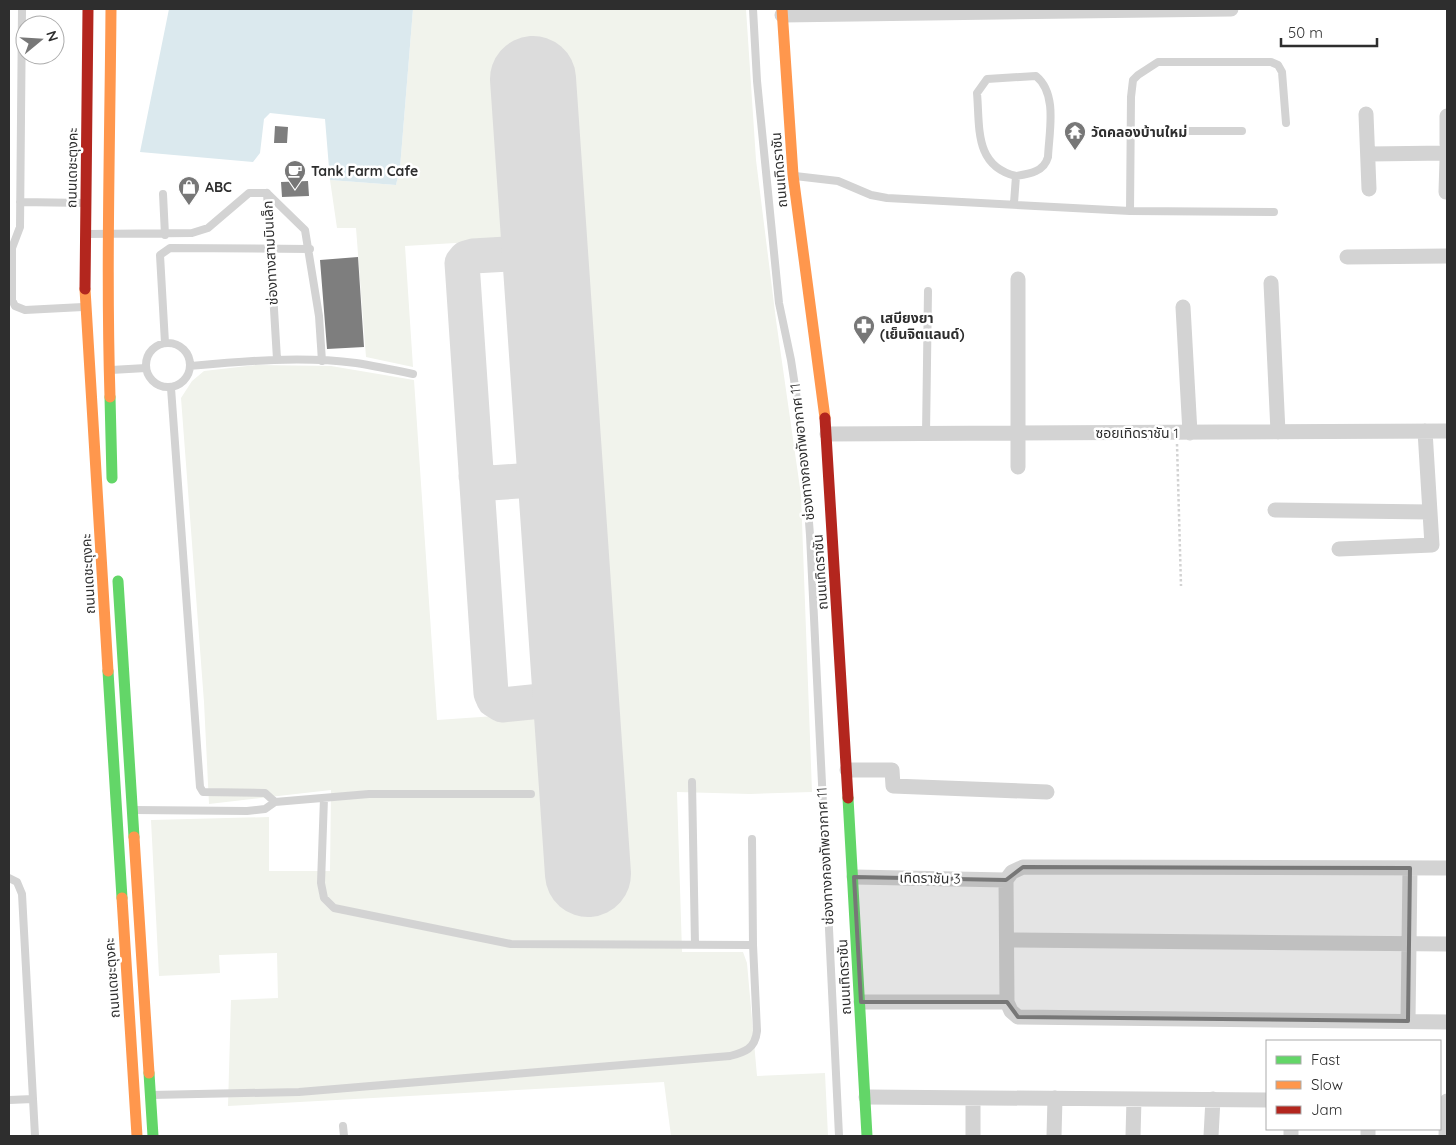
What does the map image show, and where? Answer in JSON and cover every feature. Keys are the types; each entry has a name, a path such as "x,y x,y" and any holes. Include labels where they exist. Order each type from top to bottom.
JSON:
{"street":[{"name":"ถนนเดชะตุงคะ","path":"88,9 85,307 97,467 137,1136"},
{"path":"111,9 110,234 106,306 112,486"},
{"path":"782,12 1231,9"},
{"name":"ถนนเทิดราชัน","path":"782,12 793,175 827,434 854,877 867,1136"},
{"path":"1366,114 1369,189"},
{"path":"1447,116 1447,144"},
{"path":"1369,154 1447,154"},
{"path":"1446,192 1447,160"},
{"path":"1347,257 1447,256"},
{"path":"1018,279 1018,467"},
{"path":"1271,283 1278,432"},
{"path":"1183,307 1184,433"},
{"path":"1339,549 1432,545 1426,431"},
{"name":"ซอยเทิดราชัน 1","path":"827,434 1447,431"},
{"path":"1276,510 1430,512"},
{"path":"117,564 153,1136"},
{"path":"847,770 892,770 893,786 1047,792"},
{"path":"1447,868 1023,867 1012,872 1006,880 1007,1002 1011,1011 1018,1017 1447,1022"},
{"path":"1408,1021 1410,868"},
{"name":"เทิดราชัน 3","path":"854,877 1006,880"},
{"path":"1007,940 1447,944"},
{"path":"861,1002 1007,1002"},
{"path":"866,1097 1266,1100"},
{"path":"973,1098 973,1136"},
{"path":"1054,1136 1055,1098"},
{"path":"1133,1136 1134,1099"},
{"path":"1211,1136 1213,1100"},
{"path":"1446,1136 1447,1101"}],"lane":[{"path":"22,9 20,227 12,248 12,300 16,306 25,310 85,307"},
{"name":"ช่องทางกองทัพอากาศ 11","path":"753,9 757,81 779,303 791,360 802,432 810,535 839,1136"},
{"path":"1130,211 1131,96 1133,80 1158,62 1271,62 1278,65 1282,72 1286,123"},
{"path":"1036,76 1042,82 1050,106 1048,157 1046,165 1040,169 1016,176 1005,174 994,167 986,157 981,144 977,93 987,79 1036,76"},
{"path":"1132,132 1242,131"},
{"path":"793,175 838,181 871,196 1130,211 1274,212"},
{"path":"1014,203 1016,176"},
{"name":"ช่องทางสามบินเล็ก","path":"85,234 165,235 192,233 208,228 249,193 267,193 277,359"},
{"path":"267,193 305,230 310,249 322,361"},
{"path":"164,194 165,235"},
{"path":"20,202 86,203"},
{"path":"164,343 160,255 164,250 170,248 270,247 310,249"},
{"path":"926,434 928,291"},
{"path":"164,343 180,346 186,351 190,366 187,378 171,388 158,385 152,381 146,368 148,355 158,345 164,343"},
{"path":"190,366 277,359 356,363 413,374"},
{"path":"109,370 146,368"},
{"path":"171,388 200,787 203,792 210,793 265,793 275,802"},
{"path":"692,782 695,945"},
{"path":"132,810 246,811 264,809 275,802 369,794 531,794"},
{"path":"324,798 321,883 324,898 334,908 511,944 753,945"},
{"path":"150,1095 299,1092 730,1056 750,1049 756,1038 752,839"},
{"path":"9,878 17,882 22,894 34,1136"},
{"path":"9,1100 33,1099"},
{"path":"343,1126 344,1136"}],"path":[{"path":"1181,586 1184,433"}],"highlighted area":[{"path":"1023,867 1410,868 1408,1021 1018,1017 1007,1002 861,1002 854,877 1006,880"}],"shaded area":[{"path":"169,9 413,9 400,168 396,185 330,180 325,119 270,113 264,119 260,153 253,162 140,152"},
{"path":"413,9 746,9 756,160 801,495 812,792 750,794 677,792 682,952 743,952 747,963 757,1076 825,1073 828,1136 671,1136 664,1082 228,1106 231,1000 278,998 277,953 219,955 220,973 159,976 151,820 269,817 269,871 330,871 331,790 209,804 204,702 181,398 192,381 204,371 256,365 331,366 414,380 437,720 553,712 566,883 612,880 556,68 509,71 521,239 405,246 413,367 366,357 356,228 337,228 330,180 396,185 400,168"}],"building":[{"path":"275,126 288,127 287,143 274,143"},
{"path":"308,181 309,196 282,197 281,182"},
{"path":"358,257 364,347 327,349 320,260"}],"taxiway":[{"path":"543,240 534,250 525,253 473,256 466,258 462,263 491,693 494,700 502,705 561,699 565,700 577,712"},
{"path":"476,476 490,483 548,479 560,487"}],"runway":[{"path":"533,79 588,874"}],"traffic: fast":[{"path":"110,397 112,478"},
{"path":"118,581 134,837"},
{"path":"108,671 122,898"},
{"path":"848,798 867,1136"},
{"path":"149,1073 153,1136"}],"traffic: slow":[{"path":"110,397 108,252 111,9"},
{"path":"782,9 793,175 825,418"},
{"path":"85,289 108,671"},
{"path":"134,837 149,1073"},
{"path":"122,898 137,1136"}],"traffic: jam":[{"path":"85,289 88,9"},
{"path":"825,418 848,798"}],"place":[{"name":"วัดคลองบ้านใหม่","path":"1075,151"},
{"name":"Tank Farm Cafe","path":"295,190"},
{"name":"ABC","path":"189,206"},
{"name":"เสบียงยา (เย็นจิตแลนด์)","path":"864,345"}]}
